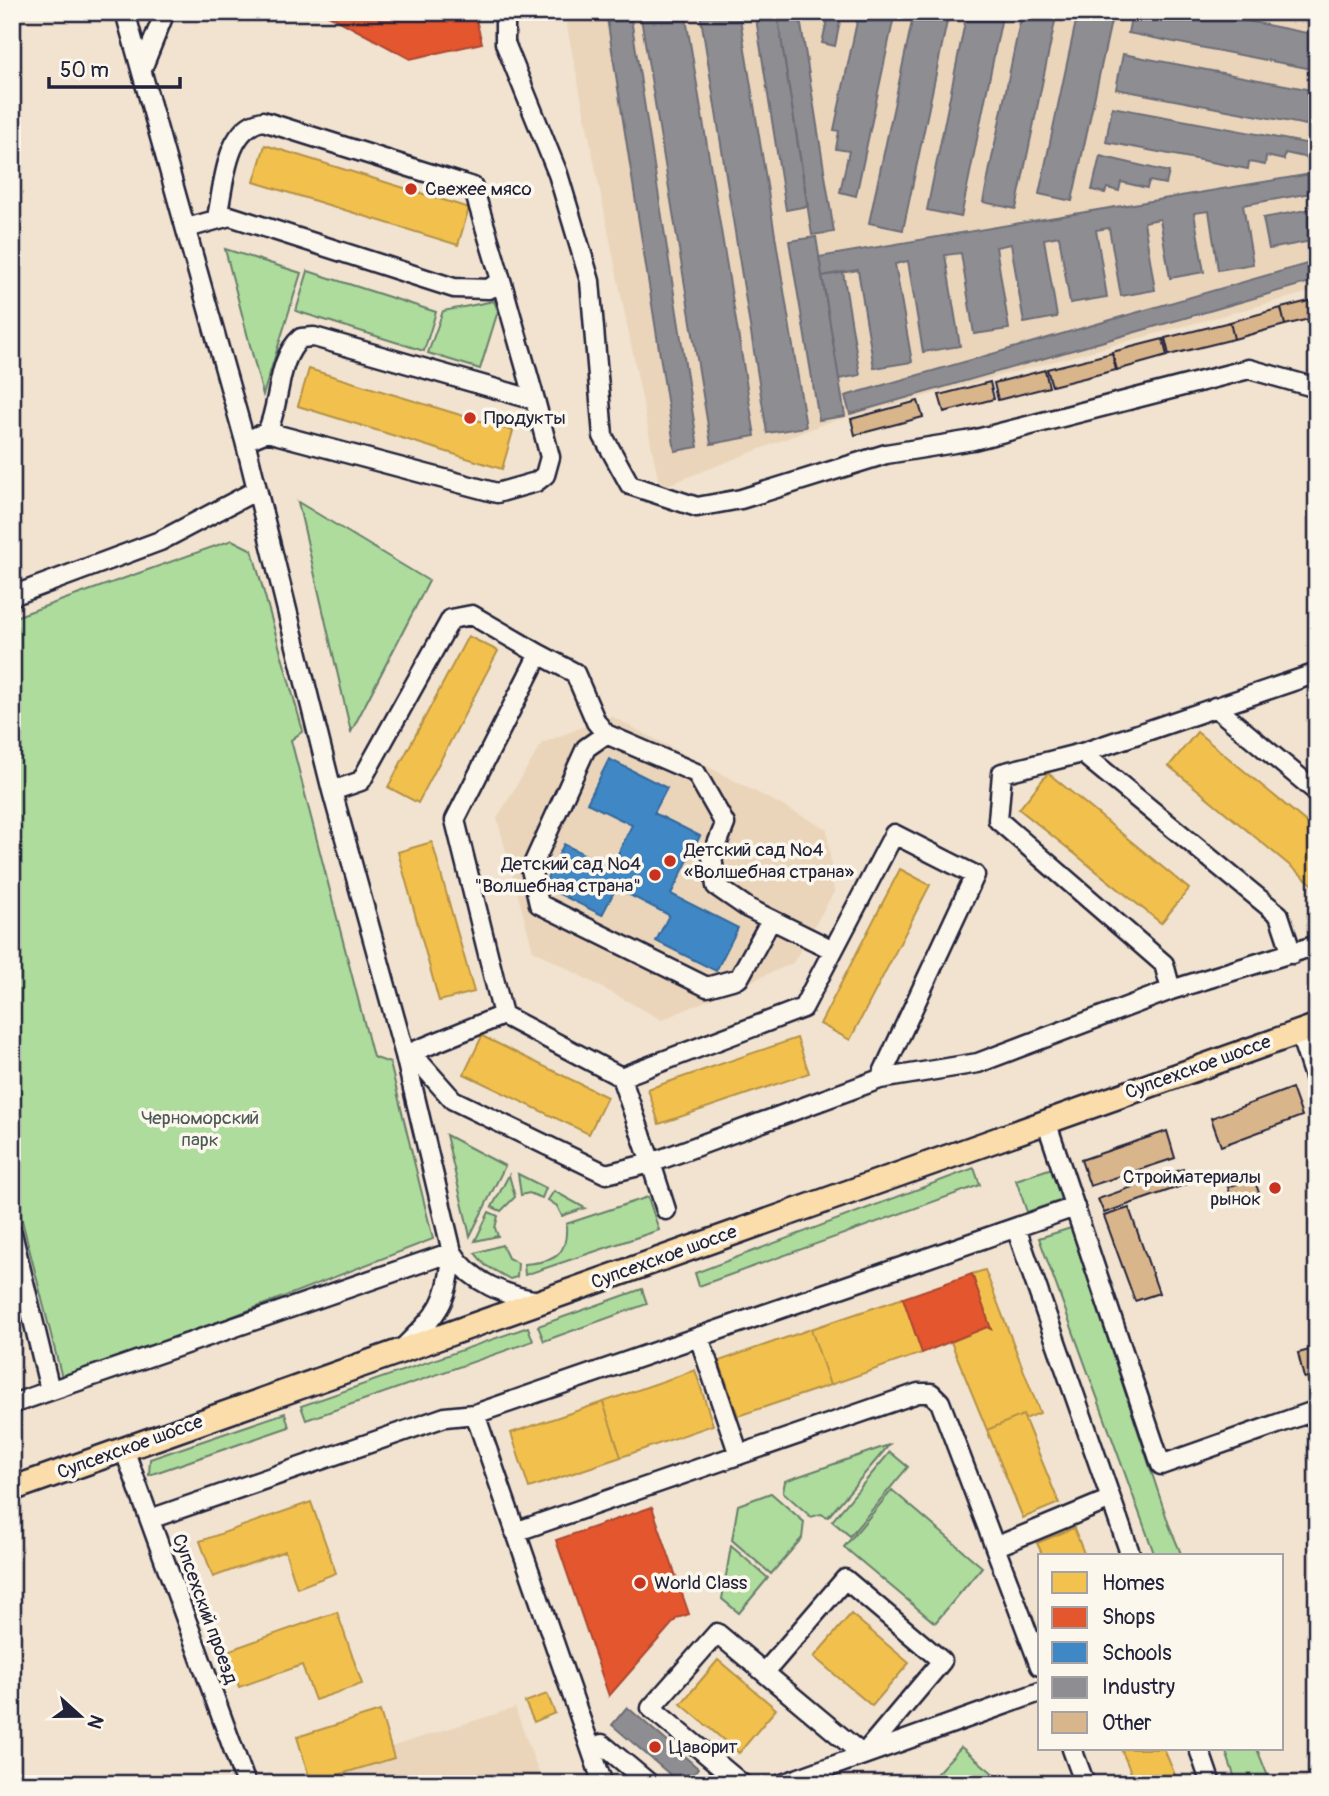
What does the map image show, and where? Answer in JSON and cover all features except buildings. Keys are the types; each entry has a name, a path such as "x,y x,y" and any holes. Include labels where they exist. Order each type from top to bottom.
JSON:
{"main road":[{"name":"Супсехское шоссе","path":"12,1489 1308,1029"}],"street":[{"path":"125,12 245,441 332,791 405,1055 452,1252 449,1284 442,1305 400,1351"},
{"path":"142,69 165,12"},
{"path":"505,12 505,43 558,174 590,281 603,436 630,485 697,507 741,499 886,454 973,440 1250,369 1317,388"},
{"path":"217,217 235,140 244,128 263,121 473,187 550,457 545,475 536,482 496,493 267,432 245,441"},
{"path":"187,228 217,217 230,216 454,288 489,289 501,280"},
{"path":"267,432 274,417 287,358 301,338 314,337 535,400"},
{"path":"12,596 160,541 256,491"},
{"path":"332,791 361,781 451,620 472,615 575,673 596,722 606,734 696,773 725,824 712,857 716,886 771,920 833,950"},
{"path":"539,654 455,820 503,1015 621,1077 666,1210"},
{"path":"1171,990 1164,964 998,820 1002,773 1082,753 1317,673"},
{"path":"1215,708 1317,792"},
{"path":"606,734 586,748 531,869 539,904 707,987 739,978 771,920"},
{"path":"1082,753 1279,915 1292,954"},
{"path":"621,1077 803,1008 894,834 975,876 880,1079"},
{"path":"405,1055 422,1065 453,1100 606,1174 651,1163 880,1079 978,1063 1171,990 1317,945"},
{"path":"405,1055 503,1015"},
{"path":"1308,1029 1317,1086"},
{"path":"1046,1121 1161,1465 1317,1410"},
{"path":"150,1519 445,1417 475,1414 1075,1207"},
{"path":"1016,1228 1130,1554"},
{"path":"12,1233 51,1390"},
{"path":"452,1252 468,1273 486,1284 539,1301"},
{"path":"12,1404 452,1252"},
{"path":"699,1337 739,1455"},
{"path":"515,1532 918,1393 931,1393 940,1402 1038,1661"},
{"path":"475,1414 603,1784"},
{"name":"Супсехский проезд","path":"124,1449 246,1784"},
{"path":"995,1547 1111,1499"},
{"path":"765,1672 845,1579 942,1661 863,1755"},
{"path":"742,1784 651,1708 717,1633 863,1755"},
{"path":"782,1784 1038,1693"},
{"path":"591,1748 602,1744 650,1784"},
{"path":"1072,1750 1085,1784"},
{"path":"1199,1750 1211,1784"}],"shaded area":[{"path":"564,12 1317,12 1317,290 826,423 660,488"},
{"name":"Детский сад №4 «Волшебная страна»","path":"611,716 827,829 834,892 793,963 662,1020 533,950 497,818 542,743"},
{"path":"515,1708 543,1784 272,1784"}],"green space":[{"path":"225,249 301,273 263,395"},
{"path":"308,271 436,312 424,351 296,311"},
{"path":"494,301 498,311 480,369 428,353 443,311"},
{"path":"298,502 429,581 351,732"},
{"name":"Черноморский парк","path":"232,540 252,550 303,731 291,740 373,1057 390,1063 433,1239 63,1382 12,1181 12,618"},
{"path":"446,1135 505,1166 470,1236"},
{"path":"974,1168 980,1185 699,1286 695,1273"},
{"path":"1052,1168 1062,1200 1027,1212 1016,1180"},
{"path":"518,1174 546,1188 542,1198 529,1193 521,1195"},
{"path":"509,1175 515,1197 501,1211 492,1207"},
{"path":"554,1191 585,1208 562,1216 557,1206 548,1200"},
{"path":"648,1197 659,1230 525,1275 524,1264 543,1262 557,1256 564,1244 566,1224"},
{"path":"489,1212 498,1216 495,1228 498,1236 475,1241"},
{"path":"1071,1228 1169,1525 1181,1554 1154,1554 1039,1238"},
{"path":"502,1245 508,1258 518,1263 517,1277 510,1279 485,1265 475,1253"},
{"path":"642,1289 647,1304 544,1341 538,1326"},
{"path":"528,1327 533,1341 306,1420 301,1406"},
{"path":"285,1413 289,1427 149,1475 150,1459"},
{"path":"889,1445 828,1517 821,1514 811,1517 783,1492 785,1481"},
{"path":"890,1452 908,1467 850,1536 832,1521"},
{"path":"892,1490 982,1567 935,1623 844,1547"},
{"path":"771,1493 804,1522 802,1538 771,1574 732,1540 738,1505"},
{"path":"731,1546 768,1578 739,1613 722,1599"},
{"path":"961,1747 1006,1784 927,1784"},
{"path":"1225,1750 1257,1750 1271,1784 1237,1784"}],"place":[{"name":"Свежее мясо","path":"411,189"},
{"name":"Продукты","path":"470,418"},
{"name":"Детский сад №4 «Волшебная страна»","path":"670,861"},
{"name":"Детский сад №4 \"Волшебная страна\"","path":"655,875"},
{"name":"Стройматериалы рынок","path":"1275,1188"},
{"name":"World Class","path":"640,1583"},
{"name":"Цаворит","path":"655,1747"}]}
